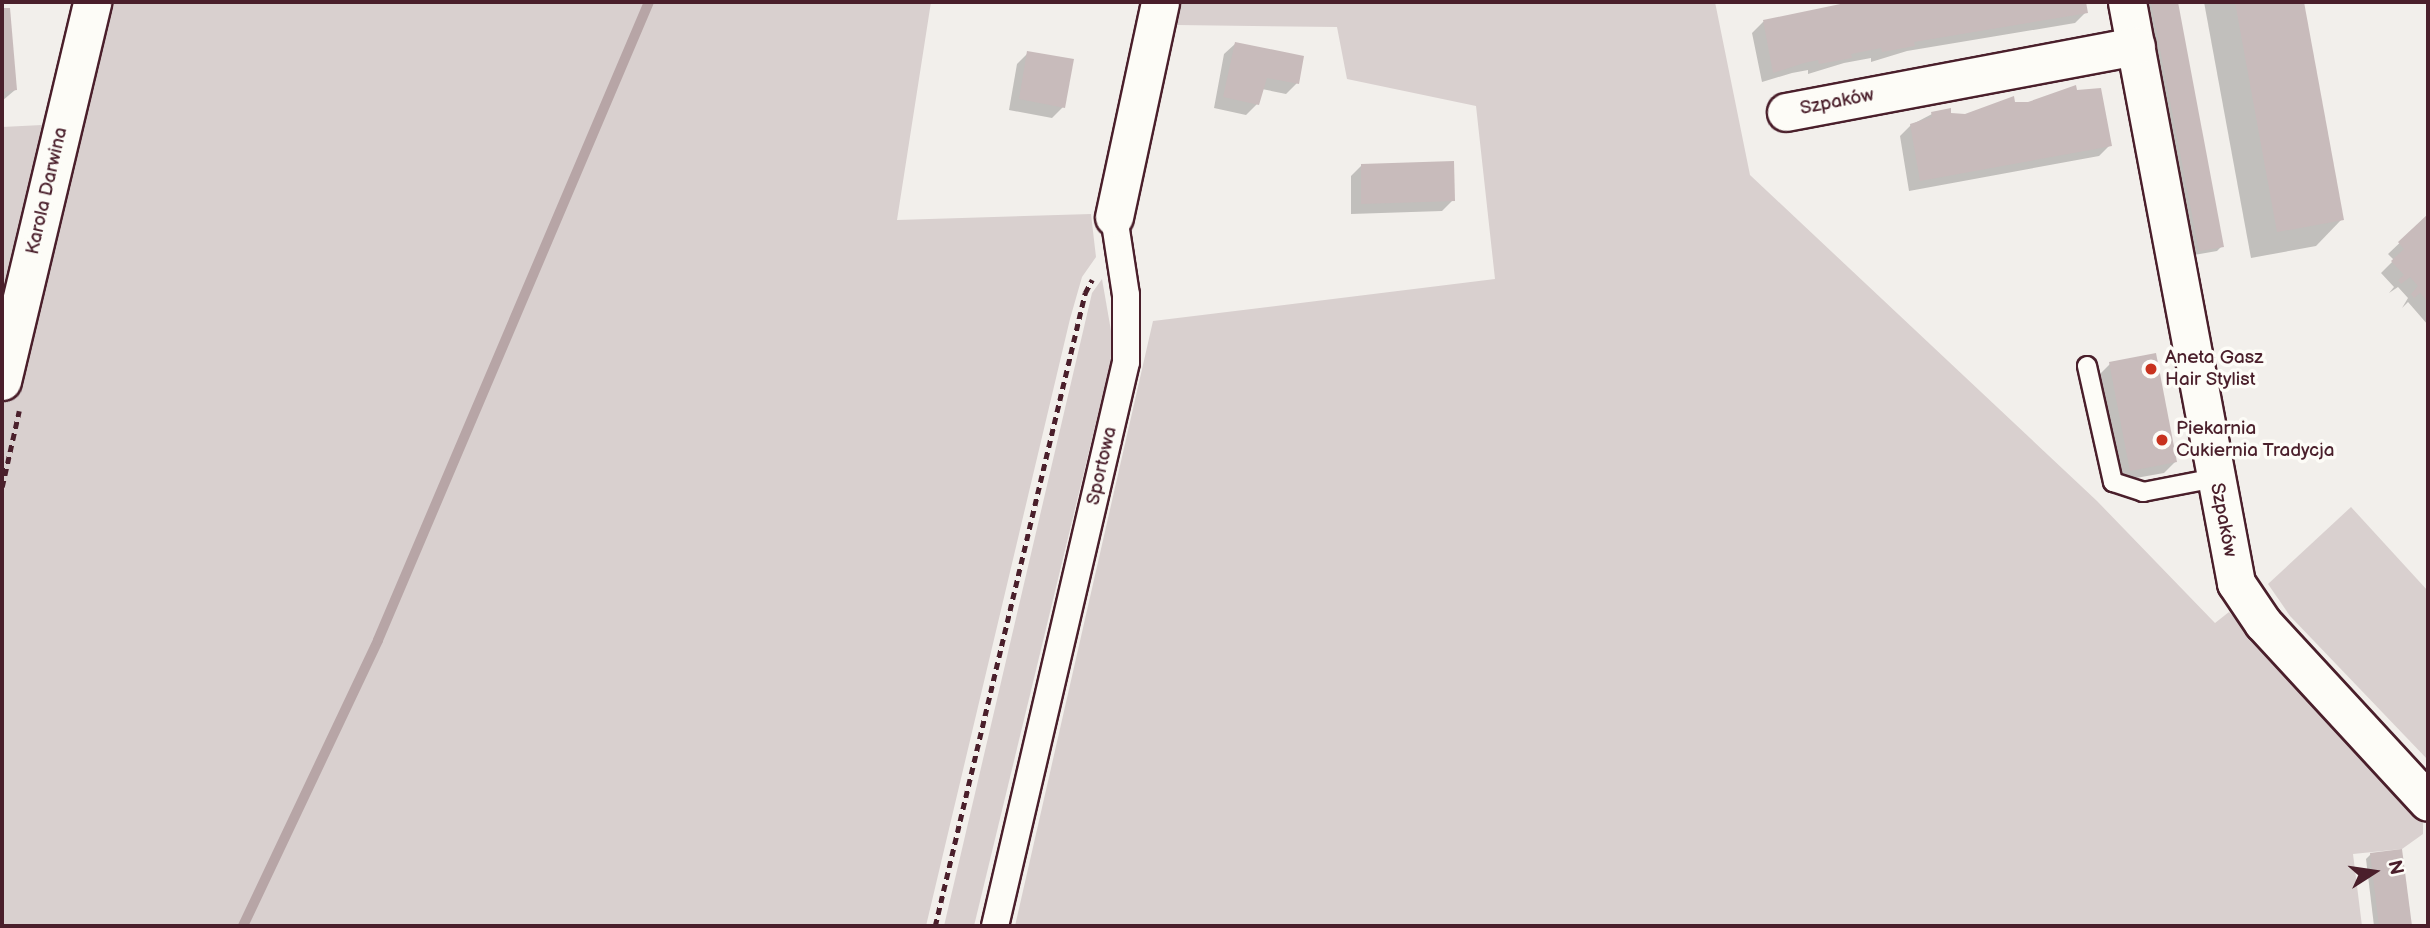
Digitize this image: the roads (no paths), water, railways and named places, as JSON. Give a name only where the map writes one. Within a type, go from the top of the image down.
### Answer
[{"type":"street","name":"Karola Darwina","points":[[2,381],[92,2]]},
{"type":"street","name":"Sportowa","points":[[995,926],[1126,362],[1126,295],[1114,217],[1160,2]]},
{"type":"street","name":"Szpaków","points":[[2127,2],[2236,583],[2248,605],[2428,802]]},
{"type":"street","name":"Szpaków","points":[[1786,112],[2136,46]]},
{"type":"lane","points":[[2087,366],[2113,482],[2143,492],[2215,478]]},
{"type":"waterway","points":[[243,926],[378,640],[649,2]]},
{"type":"place","name":"Aneta Gasz Hair Stylist","points":[[2151,369]]},
{"type":"place","name":"Piekarnia Cukiernia Tradycja","points":[[2162,440]]}]
